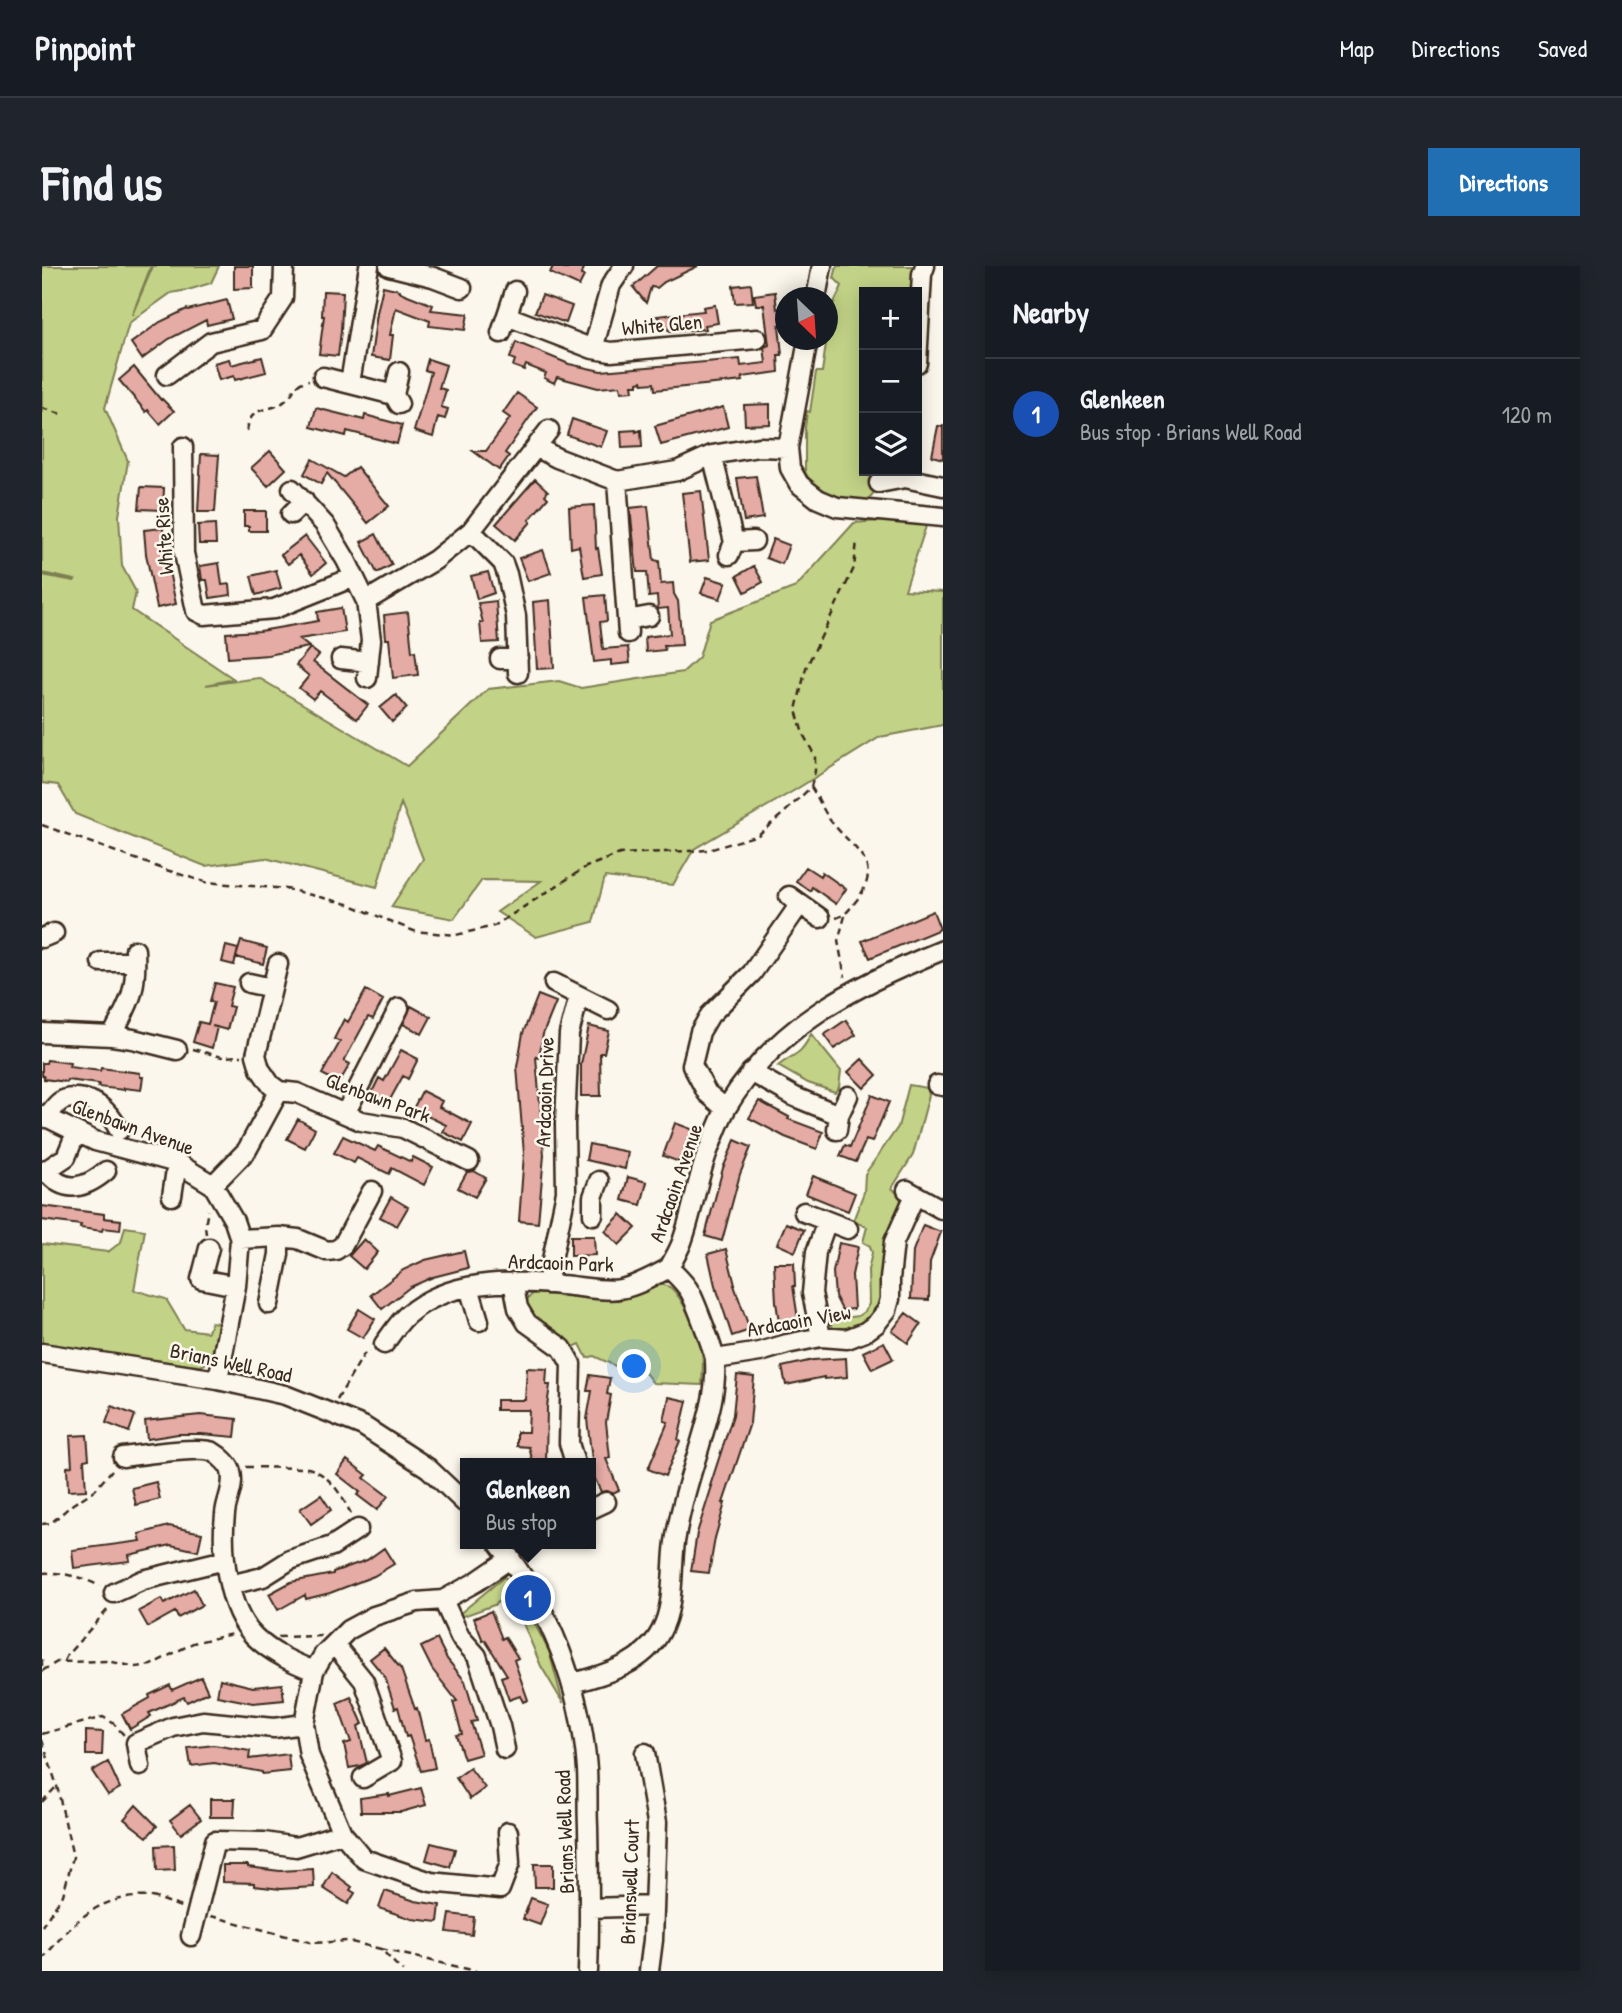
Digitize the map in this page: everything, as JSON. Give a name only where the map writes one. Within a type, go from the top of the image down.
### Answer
[{"type":"street","points":[[167,375],[187,370],[211,342],[262,330],[283,298],[284,266]]},
{"type":"street","points":[[351,383],[369,266]]},
{"type":"street","points":[[388,266],[435,271],[462,288]]},
{"type":"street","name":"White Glen","points":[[593,349],[611,285],[624,266]]},
{"type":"street","points":[[818,287],[822,266]]},
{"type":"street","points":[[918,350],[922,274],[925,266]]},
{"type":"street","name":"White Glen","points":[[515,291],[504,324],[593,349],[611,352],[733,334],[757,339]]},
{"type":"street","points":[[806,350],[788,448],[790,468],[799,484],[809,493],[832,505],[943,517]]},
{"type":"street","points":[[323,377],[351,383],[396,399],[399,372]]},
{"type":"street","points":[[366,601],[435,560],[471,531],[549,430]]},
{"type":"street","points":[[536,447],[617,481],[677,471],[712,455],[759,447],[788,448]]},
{"type":"street","points":[[712,455],[732,548],[754,541]]},
{"type":"street","name":"White Rise","points":[[178,456],[184,553],[196,611],[204,615],[274,609],[354,577]]},
{"type":"street","points":[[879,484],[900,476]]},
{"type":"street","points":[[911,476],[943,486]]},
{"type":"street","points":[[617,481],[628,627],[649,616]]},
{"type":"street","points":[[296,502],[325,526],[346,560],[366,601],[371,640],[368,670],[341,659]]},
{"type":"street","points":[[471,531],[503,563],[507,574],[516,616],[512,663]]},
{"type":"street","points":[[726,1109],[706,1093],[692,1065],[699,1032],[710,1015],[752,973],[795,900],[820,918]]},
{"type":"street","name":"Ardcaoin Avenue","points":[[572,1682],[616,1669],[634,1660],[649,1648],[662,1630],[673,1580],[675,1544],[683,1502],[712,1403],[716,1359],[690,1291],[669,1268],[683,1241],[707,1154],[726,1109],[751,1072],[817,1011],[848,992],[942,954]]},
{"type":"street","points":[[102,962],[135,956],[136,979],[131,999],[112,1036]]},
{"type":"street","points":[[213,1185],[247,1150],[279,1091],[271,1085],[260,1069],[256,1055],[278,964]]},
{"type":"street","points":[[249,983],[272,988]]},
{"type":"street","points":[[554,983],[608,1010]]},
{"type":"street","name":"Ardcaoin Drive","points":[[547,1283],[566,1192],[565,1124],[569,1034],[579,996]]},
{"type":"street","points":[[345,1114],[399,1008]]},
{"type":"street","points":[[42,1033],[133,1038],[177,1051]]},
{"type":"street","points":[[386,1034],[404,1042]]},
{"type":"street","points":[[751,1072],[838,1122],[848,1096]]},
{"type":"street","name":"Glenbawn Park","points":[[279,1091],[297,1093],[361,1121],[403,1128],[460,1162]]},
{"type":"street","points":[[44,1116],[59,1102],[68,1098],[84,1098],[97,1103],[111,1116],[119,1130]]},
{"type":"street","name":"Glenbawn Avenue","points":[[44,1116],[76,1133],[106,1144],[177,1163],[213,1185],[234,1221],[240,1239],[236,1286],[218,1380]]},
{"type":"street","points":[[76,1133],[66,1157],[44,1172],[55,1182],[81,1186],[106,1171]]},
{"type":"street","points":[[172,1196],[177,1163]]},
{"type":"street","points":[[240,1239],[298,1239],[327,1251],[336,1250],[343,1245],[372,1191]]},
{"type":"street","points":[[566,1192],[595,1198]]},
{"type":"street","name":"Ardcaoin View","points":[[716,1359],[760,1352],[787,1343],[821,1337],[847,1339],[865,1332],[876,1324],[887,1310],[894,1242],[910,1192],[941,1209]]},
{"type":"street","points":[[804,1212],[848,1229]]},
{"type":"street","points":[[358,1217],[375,1226]]},
{"type":"street","points":[[821,1337],[812,1293],[816,1252],[827,1221]]},
{"type":"street","points":[[270,1304],[279,1254],[279,1237]]},
{"type":"street","points":[[209,1248],[201,1279],[236,1286]]},
{"type":"street","name":"Ardcaoin Park","points":[[384,1344],[405,1317],[422,1304],[469,1287],[513,1282],[619,1289],[669,1268]]},
{"type":"street","points":[[513,1282],[518,1308],[527,1323],[562,1348],[571,1364],[569,1443],[574,1458]]},
{"type":"street","points":[[469,1287],[479,1321]]},
{"type":"street","name":"Brians Well Road","points":[[42,1353],[218,1380],[285,1395],[363,1426],[428,1468],[460,1498]]},
{"type":"street","points":[[123,1457],[212,1451],[226,1463],[231,1471],[232,1488],[225,1513],[225,1560],[235,1607],[251,1633],[278,1655],[314,1671]]},
{"type":"street","points":[[230,1585],[263,1577],[290,1560],[332,1546],[358,1528]]},
{"type":"street","name":"Brians Well Road","points":[[503,1549],[543,1612],[572,1682],[587,1766],[589,1971]]},
{"type":"street","points":[[508,1832],[510,1863],[500,1889],[431,1882],[364,1859],[342,1832],[309,1755],[304,1724],[314,1671],[324,1654],[348,1630],[374,1616],[417,1602],[443,1600],[511,1558]]},
{"type":"street","points":[[114,1593],[143,1580],[225,1560]]},
{"type":"street","points":[[443,1600],[460,1637],[477,1656],[505,1749]]},
{"type":"street","points":[[338,1640],[364,1681],[392,1761],[363,1778]]},
{"type":"street","points":[[139,1766],[136,1743],[173,1727],[203,1721],[274,1728],[304,1724]]},
{"type":"street","name":"Brianswell Court","points":[[645,1753],[657,1822],[653,1940],[649,1971]]},
{"type":"street","points":[[191,1936],[215,1841],[264,1842],[296,1847],[342,1832]]},
{"type":"street","points":[[590,1908],[654,1906]]},
{"type":"path","points":[[247,431],[256,412],[286,401],[298,383],[323,377]]},
{"type":"path","points":[[42,408],[64,415]]},
{"type":"path","points":[[42,825],[163,869],[205,881],[287,889],[348,904],[414,931],[456,935],[494,926],[586,867],[620,854],[709,850],[758,835],[811,786],[815,772],[815,756],[803,734],[796,710],[806,668],[854,568],[857,541]]},
{"type":"path","points":[[811,786],[828,818],[865,859],[869,873],[865,889],[845,916],[838,941],[848,992]]},
{"type":"path","points":[[820,918],[845,916]]},
{"type":"path","points":[[177,1051],[187,1048],[222,1057],[256,1055]]},
{"type":"path","points":[[209,1207],[205,1226],[209,1248]]},
{"type":"path","points":[[329,1412],[365,1354],[384,1344]]},
{"type":"path","points":[[42,1524],[51,1524],[73,1504],[95,1490],[123,1457]]},
{"type":"path","points":[[231,1471],[250,1465],[308,1468],[317,1471],[339,1490],[358,1528]]},
{"type":"path","points":[[42,1573],[73,1575],[114,1593],[108,1611],[66,1655],[64,1661]]},
{"type":"path","points":[[42,1659],[42,1669],[57,1661],[107,1661],[136,1667],[150,1665],[192,1643],[251,1633],[338,1640]]},
{"type":"path","points":[[42,1734],[103,1717],[136,1743]]},
{"type":"path","points":[[42,1740],[57,1786],[73,1857],[63,1895],[42,1926]]},
{"type":"path","points":[[42,1802],[57,1786]]},
{"type":"path","points":[[42,1960],[67,1929],[93,1909],[121,1899],[152,1897],[196,1912],[313,1943],[347,1941],[476,1971]]},
{"type":"path","points":[[381,1949],[404,1971]]},
{"type":"green space","points":[[42,266],[151,266],[132,315],[153,266],[219,266],[211,283],[171,293],[129,323],[105,408],[128,461],[119,516],[122,566],[136,592],[132,610],[234,679],[206,685],[259,678],[407,766],[488,689],[559,681],[581,688],[683,672],[699,657],[710,620],[796,587],[854,523],[929,517],[905,590],[943,592],[943,725],[880,737],[694,849],[673,885],[605,877],[593,922],[536,937],[497,912],[541,881],[482,880],[454,919],[391,907],[423,859],[401,803],[377,887],[265,858],[205,866],[75,814],[58,785],[42,783],[42,575],[75,580],[42,573]]},
{"type":"green space","points":[[837,266],[914,266],[911,287],[859,287],[859,476],[876,476],[876,490],[867,501],[850,500],[823,490],[809,479],[805,472],[805,428],[816,372],[822,372],[825,350],[838,350],[838,294],[842,286],[834,278]]},
{"type":"green space","points":[[811,1034],[841,1071],[839,1087],[835,1092],[808,1083],[778,1066],[800,1051]]},
{"type":"green space","points":[[909,1085],[927,1088],[929,1095],[913,1155],[892,1188],[900,1196],[901,1202],[883,1298],[875,1313],[865,1322],[835,1332],[829,1320],[858,1316],[869,1304],[868,1270],[872,1253],[870,1246],[863,1242],[867,1227],[853,1221],[864,1192],[865,1174],[898,1127]]},
{"type":"green space","points":[[125,1227],[145,1230],[134,1290],[166,1299],[184,1329],[208,1332],[211,1322],[218,1323],[214,1347],[209,1359],[201,1366],[42,1344],[42,1244],[108,1252],[121,1242]]},
{"type":"green space","points":[[660,1284],[670,1287],[676,1293],[693,1324],[702,1352],[702,1385],[653,1383],[646,1374],[637,1369],[624,1370],[594,1356],[587,1358],[580,1344],[569,1349],[545,1332],[526,1308],[527,1300],[534,1293],[609,1300],[627,1298]]},
{"type":"green space","points":[[504,1577],[512,1581],[549,1651],[563,1703],[541,1666],[518,1611],[505,1597],[494,1605],[463,1616],[460,1622],[458,1615]]},
{"type":"building","points":[[234,266],[253,266],[253,288],[234,289]]},
{"type":"building","points":[[553,266],[567,269],[568,266],[585,266],[579,286],[550,273]]},
{"type":"building","points":[[657,266],[698,266],[657,288],[651,287],[646,303],[633,287]]},
{"type":"building","points":[[751,284],[753,302],[735,303],[733,286]]},
{"type":"building","points":[[383,286],[400,290],[433,305],[431,310],[468,314],[465,330],[429,326],[430,321],[396,308],[390,335],[393,335],[390,360],[371,357]]},
{"type":"building","points":[[323,291],[343,292],[338,356],[319,354],[324,316]]},
{"type":"building","points":[[775,292],[775,350],[782,350],[782,355],[778,355],[779,372],[742,377],[743,381],[655,390],[654,383],[643,384],[642,381],[638,382],[638,385],[632,385],[633,391],[621,392],[620,386],[598,388],[557,377],[554,383],[544,378],[546,373],[526,365],[524,370],[513,366],[515,360],[510,358],[516,342],[569,364],[601,371],[740,359],[741,366],[766,363],[764,347],[769,345],[764,305],[756,305],[754,295]]},
{"type":"building","points":[[542,295],[572,306],[566,323],[535,312]]},
{"type":"building","points":[[227,300],[232,319],[207,325],[206,320],[169,339],[142,359],[131,343],[160,322],[187,309]]},
{"type":"building","points":[[715,305],[718,323],[705,325],[706,329],[670,332],[657,316],[704,311],[703,307]]},
{"type":"building","points":[[262,357],[266,372],[235,380],[234,376],[219,380],[214,363],[229,359],[231,365]]},
{"type":"building","points":[[428,359],[446,365],[439,388],[446,390],[441,407],[448,409],[445,419],[438,417],[433,437],[414,431],[431,372],[425,370]]},
{"type":"building","points":[[134,367],[161,400],[174,411],[160,424],[119,380]]},
{"type":"building","points":[[517,393],[537,407],[505,453],[509,456],[499,470],[473,451],[486,451],[510,418],[503,413]]},
{"type":"building","points":[[770,404],[770,424],[745,425],[744,405]]},
{"type":"building","points":[[723,407],[728,427],[661,445],[655,426]]},
{"type":"building","points":[[316,408],[364,420],[365,415],[402,425],[397,444],[347,431],[346,436],[311,427]]},
{"type":"building","points":[[572,419],[607,431],[601,447],[567,435]]},
{"type":"building","points":[[938,426],[943,426],[943,459],[932,456]]},
{"type":"building","points":[[641,430],[642,447],[622,448],[621,431]]},
{"type":"building","points":[[270,451],[286,469],[268,486],[251,468]]},
{"type":"building","points":[[201,454],[219,455],[215,512],[198,512]]},
{"type":"building","points":[[312,459],[344,477],[357,467],[389,506],[368,523],[327,473],[321,484],[304,474]]},
{"type":"building","points":[[756,476],[763,518],[744,521],[737,478]]},
{"type":"building","points":[[535,479],[548,491],[545,495],[548,498],[515,540],[496,524]]},
{"type":"building","points":[[141,487],[164,488],[163,510],[139,509]]},
{"type":"building","points":[[701,491],[709,560],[690,562],[682,493]]},
{"type":"building","points":[[594,505],[596,549],[598,548],[602,574],[584,577],[579,546],[571,548],[569,507]]},
{"type":"building","points":[[648,506],[654,560],[659,561],[661,584],[673,583],[678,601],[682,645],[664,646],[665,650],[646,652],[645,637],[670,634],[668,608],[658,609],[657,596],[649,597],[647,572],[637,572],[630,508]]},
{"type":"building","points":[[244,511],[266,511],[266,531],[249,531],[249,526],[244,526]]},
{"type":"building","points":[[215,524],[216,544],[199,544],[198,525]]},
{"type":"building","points":[[163,528],[166,567],[176,604],[157,608],[144,530]]},
{"type":"building","points":[[376,534],[392,565],[377,573],[361,542]]},
{"type":"building","points":[[305,536],[326,563],[313,574],[299,555],[288,564],[281,555]]},
{"type":"building","points":[[773,539],[789,545],[782,564],[766,558]]},
{"type":"building","points":[[543,550],[551,573],[528,581],[519,558]]},
{"type":"building","points":[[219,563],[222,585],[230,584],[231,595],[210,598],[207,580],[202,580],[200,566]]},
{"type":"building","points":[[754,566],[763,582],[745,592],[737,576]]},
{"type":"building","points":[[276,570],[281,588],[256,595],[251,576]]},
{"type":"building","points":[[488,572],[494,593],[477,599],[471,576]]},
{"type":"building","points":[[707,577],[726,583],[720,599],[701,593]]},
{"type":"building","points":[[605,595],[607,621],[600,622],[603,649],[628,647],[630,663],[611,665],[611,660],[594,662],[586,597]]},
{"type":"building","points":[[550,600],[554,668],[537,669],[533,602]]},
{"type":"building","points":[[496,601],[499,642],[482,643],[480,623],[483,623],[478,603]]},
{"type":"building","points":[[341,608],[345,632],[299,639],[309,647],[268,655],[228,658],[226,633],[260,631],[318,621],[317,612]]},
{"type":"building","points":[[408,612],[412,652],[415,651],[418,675],[393,678],[384,615]]},
{"type":"building","points":[[310,648],[319,655],[313,662],[368,705],[357,719],[320,691],[313,699],[299,688],[309,676],[296,665]]},
{"type":"building","points":[[396,695],[407,708],[392,722],[380,708]]},
{"type":"building","points":[[806,867],[820,876],[822,872],[846,889],[836,904],[812,887],[810,891],[796,881]]},
{"type":"building","points":[[933,911],[940,929],[870,958],[862,941]]},
{"type":"building","points":[[241,941],[267,948],[263,964],[236,957]]},
{"type":"building","points":[[226,946],[238,949],[234,965],[222,962]]},
{"type":"building","points":[[215,983],[233,987],[228,1006],[233,1007],[227,1030],[217,1027],[212,1048],[193,1042],[199,1022],[208,1024],[214,1002],[210,1001]]},
{"type":"building","points":[[366,990],[383,1000],[373,1019],[368,1017],[344,1061],[350,1064],[339,1083],[322,1074],[340,1042],[334,1039],[344,1019],[348,1022]]},
{"type":"building","points":[[538,995],[556,1002],[543,1034],[539,1058],[536,1057],[544,1155],[538,1223],[519,1221],[524,1154],[517,1067],[523,1033]]},
{"type":"building","points":[[411,1006],[431,1017],[422,1034],[403,1024]]},
{"type":"building","points":[[846,1020],[856,1035],[834,1049],[824,1035]]},
{"type":"building","points":[[589,1026],[609,1031],[604,1053],[600,1053],[601,1096],[581,1096],[581,1064]]},
{"type":"building","points":[[401,1050],[418,1059],[408,1079],[403,1076],[386,1107],[369,1098],[379,1078],[384,1081]]},
{"type":"building","points":[[862,1059],[877,1075],[864,1088],[848,1072]]},
{"type":"building","points":[[47,1060],[70,1063],[69,1067],[140,1073],[140,1077],[143,1077],[141,1090],[44,1079],[42,1063]]},
{"type":"building","points":[[422,1091],[442,1101],[439,1107],[472,1124],[463,1142],[443,1132],[446,1125],[413,1109]]},
{"type":"building","points":[[872,1095],[889,1102],[872,1142],[866,1140],[856,1162],[840,1156],[845,1145],[850,1147]]},
{"type":"building","points":[[759,1101],[789,1117],[788,1119],[823,1132],[817,1149],[785,1137],[749,1118]]},
{"type":"building","points":[[298,1119],[315,1129],[305,1148],[287,1139]]},
{"type":"building","points":[[675,1123],[694,1130],[682,1163],[663,1156]]},
{"type":"building","points":[[343,1136],[375,1151],[378,1146],[411,1162],[413,1157],[433,1167],[424,1185],[392,1168],[389,1174],[357,1158],[354,1163],[334,1153]]},
{"type":"building","points":[[735,1140],[751,1147],[740,1174],[722,1241],[705,1236],[723,1168]]},
{"type":"building","points":[[589,1144],[628,1152],[625,1169],[586,1160]]},
{"type":"building","points":[[474,1171],[486,1178],[475,1197],[458,1188],[467,1172]]},
{"type":"building","points":[[813,1176],[855,1193],[848,1211],[806,1194]]},
{"type":"building","points":[[628,1177],[647,1182],[641,1205],[622,1200]]},
{"type":"building","points":[[391,1197],[408,1207],[397,1226],[380,1217]]},
{"type":"building","points":[[42,1206],[104,1214],[104,1218],[121,1220],[120,1230],[103,1228],[102,1231],[80,1228],[81,1225],[42,1220]]},
{"type":"building","points":[[621,1214],[636,1228],[619,1245],[605,1231]]},
{"type":"building","points":[[786,1223],[804,1230],[795,1252],[777,1244]]},
{"type":"building","points":[[923,1225],[941,1232],[930,1262],[929,1300],[911,1299],[913,1251]]},
{"type":"building","points":[[571,1236],[594,1236],[595,1255],[571,1256]]},
{"type":"building","points":[[364,1239],[378,1252],[364,1269],[349,1256]]},
{"type":"building","points":[[839,1243],[858,1247],[852,1275],[854,1309],[842,1310],[835,1296],[833,1272]]},
{"type":"building","points":[[726,1249],[734,1285],[750,1330],[732,1336],[716,1290],[708,1254]]},
{"type":"building","points":[[464,1251],[468,1268],[433,1277],[410,1287],[382,1309],[371,1295],[403,1270],[425,1260]]},
{"type":"building","points":[[774,1263],[794,1263],[793,1286],[798,1319],[779,1322]]},
{"type":"building","points":[[359,1309],[375,1319],[363,1338],[347,1329]]},
{"type":"building","points":[[906,1313],[921,1324],[908,1343],[892,1331]]},
{"type":"building","points":[[884,1342],[893,1359],[872,1369],[863,1352]]},
{"type":"building","points":[[846,1358],[847,1377],[824,1377],[786,1385],[782,1367],[813,1360]]},
{"type":"building","points":[[527,1368],[547,1369],[546,1385],[550,1385],[546,1458],[532,1458],[529,1447],[517,1446],[517,1432],[528,1432],[529,1410],[496,1410],[496,1400],[525,1400]]},
{"type":"building","points":[[590,1375],[610,1378],[607,1394],[611,1395],[606,1422],[610,1458],[606,1459],[619,1490],[613,1493],[601,1492],[596,1481],[596,1458],[592,1458],[587,1419],[592,1391],[587,1391]]},
{"type":"building","points":[[737,1375],[754,1377],[750,1423],[723,1503],[709,1573],[691,1571],[697,1533],[733,1415]]},
{"type":"building","points":[[669,1397],[687,1401],[678,1440],[680,1441],[665,1476],[648,1469],[668,1422],[664,1421]]},
{"type":"building","points":[[112,1406],[135,1415],[129,1432],[106,1423]]},
{"type":"building","points":[[200,1415],[237,1419],[235,1437],[178,1434],[147,1439],[145,1421]]},
{"type":"building","points":[[87,1435],[89,1459],[84,1460],[86,1490],[68,1491],[67,1467],[72,1466],[70,1436]]},
{"type":"building","points":[[347,1460],[367,1475],[364,1478],[388,1496],[377,1510],[357,1495],[360,1492],[337,1474]]},
{"type":"building","points":[[156,1482],[160,1499],[136,1505],[132,1488]]},
{"type":"building","points":[[321,1495],[331,1510],[311,1524],[300,1509]]},
{"type":"building","points":[[169,1526],[202,1533],[198,1551],[171,1545],[129,1555],[130,1561],[74,1568],[72,1550],[141,1541],[139,1534]]},
{"type":"building","points":[[384,1548],[394,1564],[374,1576],[330,1593],[306,1599],[305,1595],[278,1610],[269,1594],[291,1582],[333,1574],[367,1560]]},
{"type":"building","points":[[194,1589],[202,1605],[178,1618],[175,1612],[148,1627],[139,1611],[161,1599],[164,1604]]},
{"type":"building","points":[[491,1611],[502,1639],[505,1637],[518,1658],[514,1660],[528,1700],[523,1702],[520,1696],[509,1700],[501,1677],[507,1675],[485,1640],[483,1641],[474,1618]]},
{"type":"building","points":[[437,1639],[447,1659],[465,1681],[477,1721],[471,1722],[481,1754],[464,1759],[456,1735],[462,1734],[453,1702],[457,1701],[432,1669],[421,1647]]},
{"type":"building","points":[[384,1648],[401,1669],[415,1709],[417,1708],[425,1740],[429,1739],[435,1768],[421,1771],[385,1677],[370,1659]]},
{"type":"building","points":[[201,1677],[208,1692],[187,1702],[184,1697],[149,1713],[151,1716],[130,1729],[122,1714],[150,1698],[149,1695],[170,1685],[172,1690]]},
{"type":"building","points":[[220,1679],[253,1687],[282,1684],[284,1700],[253,1703],[217,1696]]},
{"type":"building","points":[[351,1697],[363,1724],[358,1726],[367,1763],[349,1768],[344,1744],[351,1742],[337,1703]]},
{"type":"building","points":[[86,1731],[103,1732],[102,1755],[86,1755]]},
{"type":"building","points":[[214,1745],[250,1751],[249,1759],[288,1754],[290,1771],[262,1774],[214,1763],[191,1766],[188,1748]]},
{"type":"building","points":[[108,1762],[120,1788],[108,1795],[92,1771]]},
{"type":"building","points":[[470,1768],[485,1788],[470,1799],[456,1778]]},
{"type":"building","points":[[421,1788],[426,1805],[401,1812],[361,1812],[360,1798],[389,1796]]},
{"type":"building","points":[[210,1799],[235,1799],[234,1817],[210,1817]]},
{"type":"building","points":[[136,1805],[157,1826],[147,1837],[124,1819]]},
{"type":"building","points":[[190,1805],[201,1819],[181,1834],[170,1820]]},
{"type":"building","points":[[431,1843],[455,1849],[450,1867],[426,1860]]},
{"type":"building","points":[[174,1845],[175,1870],[157,1871],[156,1846]]},
{"type":"building","points":[[534,1864],[553,1864],[553,1887],[535,1887]]},
{"type":"building","points":[[223,1865],[248,1865],[280,1871],[313,1869],[314,1887],[281,1889],[254,1886],[254,1883],[223,1882]]},
{"type":"building","points":[[332,1872],[352,1887],[350,1890],[355,1893],[348,1904],[323,1888]]},
{"type":"building","points":[[385,1891],[415,1901],[440,1905],[438,1922],[412,1919],[379,1908]]},
{"type":"building","points":[[531,1898],[548,1904],[540,1925],[523,1919]]},
{"type":"building","points":[[450,1914],[474,1917],[472,1935],[447,1932]]},
{"type":"place","name":"Glenkeen","points":[[528,1598]]}]
